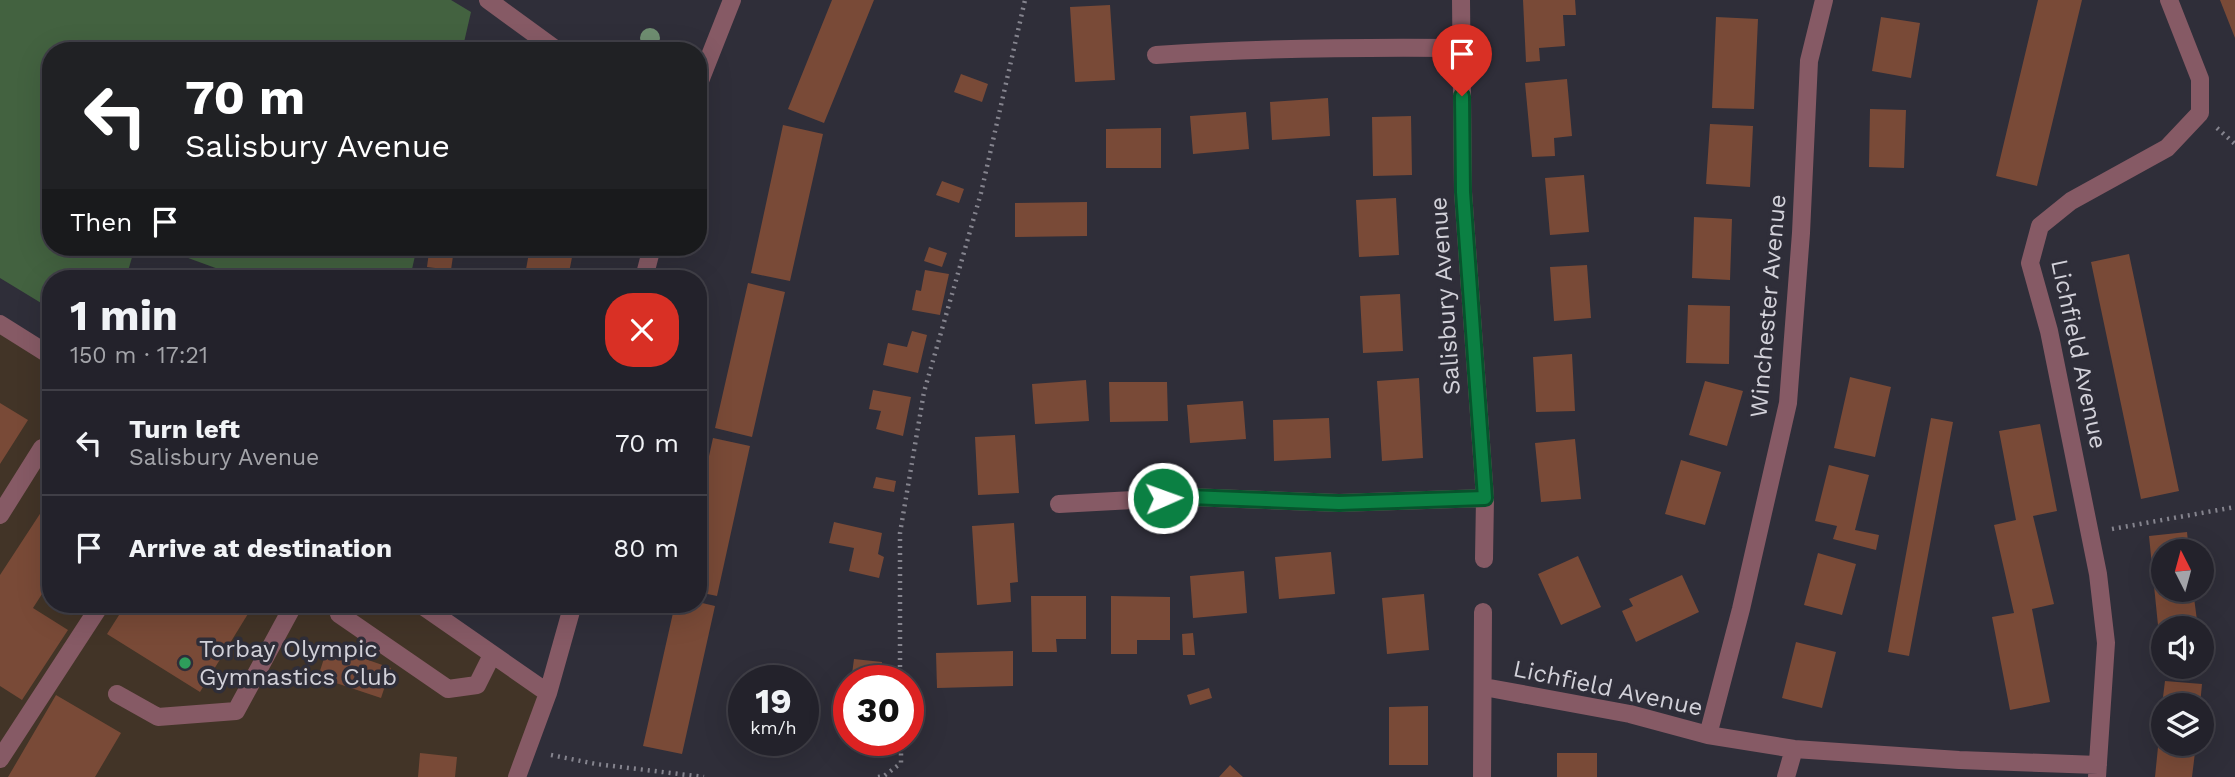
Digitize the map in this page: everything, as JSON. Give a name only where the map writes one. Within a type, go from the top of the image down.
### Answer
[{"type":"street","points":[[488,0],[546,42]]},
{"type":"street","points":[[707,64],[733,0]]},
{"type":"street","name":"Salisbury Avenue","points":[[1461,0],[1463,192],[1485,498],[1484,559]]},
{"type":"street","name":"Winchester Avenue","points":[[1707,735],[1741,609],[1788,403],[1801,233],[1809,61],[1824,0]]},
{"type":"street","name":"Lichfield Avenue","points":[[1484,687],[1630,714],[1707,735],[1794,749],[2097,771],[2106,643],[2090,532],[2049,331],[2030,263],[2040,226],[2071,201],[2167,148],[2200,113],[2200,79],[2169,0]]},
{"type":"street","points":[[1156,55],[1345,46],[1461,48]]},
{"type":"street","points":[[0,324],[42,350]]},
{"type":"street","points":[[0,515],[42,448]]},
{"type":"street","points":[[1059,504],[1189,497],[1339,503],[1485,498]]},
{"type":"street","points":[[1482,777],[1483,612]]},
{"type":"street","points":[[0,759],[95,613]]},
{"type":"street","points":[[117,694],[158,717],[236,711],[289,613]]},
{"type":"street","points":[[433,613],[548,693]]},
{"type":"street","points":[[517,777],[548,693],[570,613]]},
{"type":"street","points":[[339,614],[448,689],[477,685],[492,655]]},
{"type":"street","points":[[1786,777],[1794,749]]},
{"type":"path","points":[[900,665],[900,533],[924,392],[981,193],[1024,0]]},
{"type":"path","points":[[2090,532],[2235,507]]},
{"type":"path","points":[[526,748],[596,764],[704,777]]},
{"type":"path","points":[[878,777],[884,776],[901,763],[901,756]]},
{"type":"shaded area","points":[[0,324],[42,350],[42,613],[433,613],[548,693],[517,777],[0,777]]},
{"type":"green space","points":[[0,0],[451,0],[471,12],[464,42],[42,42],[42,256],[132,256],[128,270],[42,270],[42,304],[0,278]]},
{"type":"green space","points":[[183,256],[415,256],[412,270],[221,270]]},
{"type":"building","points":[[832,0],[874,0],[824,123],[788,109]]},
{"type":"building","points":[[1523,0],[1575,0],[1576,15],[1563,15],[1565,46],[1539,48],[1540,61],[1526,62]]},
{"type":"building","points":[[2038,0],[2082,0],[2037,186],[1996,176]]},
{"type":"building","points":[[2220,0],[2235,0],[2235,38]]},
{"type":"building","points":[[1110,5],[1115,80],[1075,82],[1070,7]]},
{"type":"building","points":[[1716,17],[1758,19],[1754,109],[1712,108]]},
{"type":"building","points":[[1881,17],[1920,23],[1911,78],[1872,71]]},
{"type":"building","points":[[961,74],[988,84],[982,102],[954,92]]},
{"type":"building","points":[[1567,79],[1572,136],[1554,138],[1555,156],[1532,157],[1525,83]]},
{"type":"building","points":[[1328,98],[1330,136],[1272,140],[1270,102]]},
{"type":"building","points":[[1870,109],[1906,110],[1904,168],[1869,167]]},
{"type":"building","points":[[1246,112],[1249,149],[1193,154],[1190,116]]},
{"type":"building","points":[[1411,116],[1412,175],[1373,176],[1372,117]]},
{"type":"building","points":[[1710,124],[1753,126],[1750,187],[1706,184]]},
{"type":"building","points":[[783,125],[823,134],[790,281],[751,273]]},
{"type":"building","points":[[1161,128],[1161,168],[1106,168],[1106,129]]},
{"type":"building","points":[[1584,175],[1589,232],[1550,235],[1545,178]]},
{"type":"building","points":[[942,181],[964,189],[959,203],[936,195]]},
{"type":"building","points":[[1396,198],[1399,255],[1359,257],[1356,200]]},
{"type":"building","points":[[1087,202],[1087,236],[1015,237],[1015,203]]},
{"type":"building","points":[[1694,217],[1732,219],[1730,280],[1692,278]]},
{"type":"building","points":[[929,247],[947,253],[942,267],[924,261]]},
{"type":"building","points":[[2129,254],[2179,491],[2141,499],[2091,262]]},
{"type":"building","points":[[428,256],[453,256],[451,270],[427,267]]},
{"type":"building","points":[[528,256],[572,256],[570,270],[526,270]]},
{"type":"building","points":[[1587,265],[1591,318],[1554,321],[1550,267]]},
{"type":"building","points":[[925,270],[949,274],[940,315],[912,310],[916,290],[921,291]]},
{"type":"building","points":[[748,283],[785,292],[752,437],[715,428]]},
{"type":"building","points":[[1400,294],[1403,351],[1363,353],[1360,296]]},
{"type":"building","points":[[1688,305],[1730,306],[1729,364],[1686,363]]},
{"type":"building","points":[[912,331],[927,335],[918,373],[883,365],[888,343],[907,347]]},
{"type":"building","points":[[1572,354],[1575,411],[1536,412],[1533,357]]},
{"type":"building","points":[[1850,377],[1891,387],[1875,457],[1834,448]]},
{"type":"building","points":[[1419,378],[1423,458],[1382,461],[1377,381]]},
{"type":"building","points":[[1086,380],[1089,421],[1035,424],[1032,384]]},
{"type":"building","points":[[1705,381],[1743,391],[1727,446],[1689,435]]},
{"type":"building","points":[[1109,382],[1167,382],[1168,421],[1110,422]]},
{"type":"building","points":[[873,390],[911,397],[903,436],[876,429],[881,411],[869,409]]},
{"type":"building","points":[[1243,401],[1246,439],[1190,443],[1187,405]]},
{"type":"building","points":[[0,403],[28,420],[0,464]]},
{"type":"building","points":[[1329,418],[1331,458],[1274,461],[1273,420]]},
{"type":"building","points":[[1931,418],[1953,422],[1909,656],[1888,652]]},
{"type":"building","points":[[2040,424],[2057,511],[2033,516],[2054,604],[2032,609],[2050,702],[2010,710],[1992,617],[2014,613],[1994,525],[2016,520],[1999,431]]},
{"type":"building","points":[[1015,435],[1019,493],[978,495],[975,437]]},
{"type":"building","points":[[713,438],[750,446],[717,596],[707,594],[707,465]]},
{"type":"building","points":[[1575,439],[1581,499],[1541,502],[1535,443]]},
{"type":"building","points":[[1681,460],[1721,472],[1705,525],[1665,514]]},
{"type":"building","points":[[1829,465],[1869,475],[1855,530],[1879,535],[1876,550],[1833,539],[1837,526],[1815,521]]},
{"type":"building","points":[[876,477],[896,481],[894,492],[873,488]]},
{"type":"building","points":[[42,511],[42,594],[33,608],[68,630],[22,700],[0,686],[0,575]]},
{"type":"building","points":[[834,522],[882,533],[878,554],[884,557],[879,578],[849,571],[854,548],[829,543]]},
{"type":"building","points":[[1014,523],[1018,582],[1010,583],[1011,602],[977,605],[972,526]]},
{"type":"building","points":[[2187,532],[2188,539],[2151,539],[2151,556],[2149,536]]},
{"type":"building","points":[[1331,552],[1335,594],[1279,599],[1275,557]]},
{"type":"building","points":[[1818,553],[1856,564],[1842,615],[1804,605]]},
{"type":"building","points":[[1578,556],[1601,607],[1561,625],[1538,574]]},
{"type":"building","points":[[1244,571],[1247,613],[1193,618],[1190,576]]},
{"type":"building","points":[[1682,575],[1699,612],[1636,642],[1622,611],[1633,606],[1629,599]]},
{"type":"building","points":[[1424,594],[1429,650],[1387,654],[1382,598]]},
{"type":"building","points":[[1031,596],[1086,596],[1086,639],[1056,639],[1057,652],[1032,652]]},
{"type":"building","points":[[1111,596],[1170,597],[1170,640],[1137,640],[1137,654],[1111,654]]},
{"type":"building","points":[[2156,602],[2195,602],[2196,616],[2157,616]]},
{"type":"building","points":[[707,604],[715,606],[682,754],[643,746],[673,613],[707,613]]},
{"type":"building","name":"Torbay Olympic Gymnastics Club","points":[[120,613],[248,613],[200,692],[107,634]]},
{"type":"building","points":[[1193,633],[1195,655],[1183,655],[1182,634]]},
{"type":"building","points":[[1796,642],[1836,652],[1822,708],[1782,698]]},
{"type":"building","points":[[328,646],[391,668],[381,698],[318,677]]},
{"type":"building","points":[[1013,651],[1013,686],[937,688],[936,653]]},
{"type":"building","points":[[854,659],[882,662],[882,665],[853,665]]},
{"type":"building","points":[[2165,681],[2202,684],[2201,693],[2164,693]]},
{"type":"building","points":[[1209,688],[1212,698],[1190,705],[1187,695]]},
{"type":"building","points":[[56,695],[121,733],[95,777],[8,777]]},
{"type":"building","points":[[1428,706],[1428,765],[1389,765],[1389,707]]},
{"type":"building","points":[[420,753],[457,757],[455,777],[418,777]]},
{"type":"building","points":[[1557,753],[1597,753],[1597,777],[1557,777]]},
{"type":"building","points":[[2157,756],[2195,756],[2192,777],[2155,777]]},
{"type":"building","points":[[1230,765],[1243,777],[1219,777]]},
{"type":"place","name":"Torbay Olympic Gymnastics Club","points":[[185,663]]},
{"type":"route","points":[[1163,498],[1339,503],[1485,498],[1463,192],[1462,96]]}]
